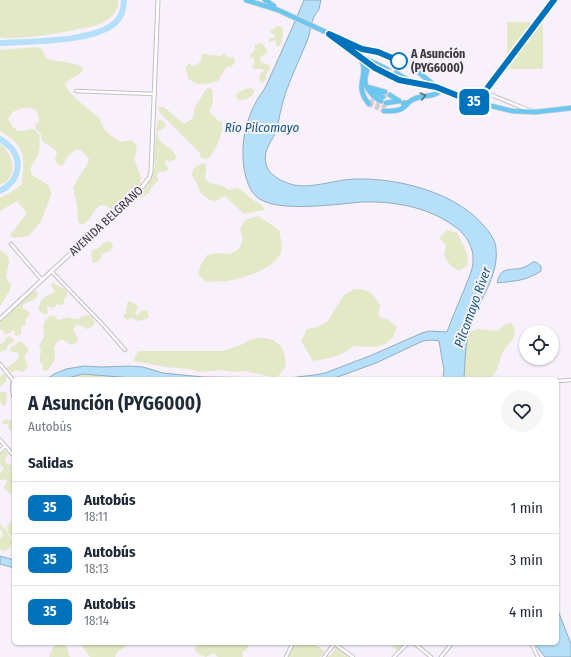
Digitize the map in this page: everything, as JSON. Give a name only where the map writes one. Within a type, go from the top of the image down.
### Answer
[{"type":"highway","points":[[246,0],[278,10],[362,49],[378,52],[404,63]]},
{"type":"highway","points":[[265,0],[271,2],[278,10]]},
{"type":"highway","points":[[329,34],[375,68],[399,80],[436,87]]},
{"type":"highway","points":[[358,56],[388,69]]},
{"type":"highway","points":[[358,56],[367,67],[365,81],[367,87],[377,97],[383,97],[367,87]]},
{"type":"highway","points":[[358,56],[364,67],[362,94],[364,98],[370,102]]},
{"type":"highway","points":[[412,67],[436,87],[476,103],[512,111],[536,112],[571,108]]},
{"type":"highway","points":[[396,73],[415,84]]},
{"type":"highway","points":[[387,102],[404,102],[415,98],[436,94],[442,90]]},
{"type":"highway","points":[[387,102],[404,102]]},
{"type":"highway","points":[[387,102],[390,111],[404,108],[404,102]]},
{"type":"street","name":"AVENIDA BELGRANO","points":[[0,319],[142,187],[149,178],[151,172],[155,94],[158,0]]},
{"type":"street","points":[[476,103],[554,0]]},
{"type":"street","points":[[76,91],[155,94]]},
{"type":"street","points":[[484,92],[536,112]]},
{"type":"street","points":[[11,244],[43,280]]},
{"type":"street","points":[[52,272],[125,350]]},
{"type":"street","points":[[0,364],[12,379]]},
{"type":"street","points":[[559,381],[571,380]]},
{"type":"street","points":[[0,440],[12,454]]},
{"type":"street","points":[[0,451],[5,446]]},
{"type":"street","points":[[286,657],[292,645]]},
{"type":"street","points":[[324,657],[333,645]]},
{"type":"street","points":[[338,645],[353,657]]},
{"type":"street","points":[[394,657],[406,645]]},
{"type":"street","points":[[416,645],[431,657]]},
{"type":"street","points":[[440,657],[450,645]]},
{"type":"street","points":[[532,645],[538,657]]},
{"type":"green space","points":[[0,0],[118,0],[118,7],[110,18],[101,24],[55,34],[19,38],[0,38]]},
{"type":"green space","points":[[507,22],[543,22],[543,69],[507,69]]},
{"type":"green space","points":[[278,26],[283,28],[283,35],[279,46],[276,46],[276,40],[269,42],[268,40],[270,38],[275,38],[275,35],[270,33],[271,30]]},
{"type":"green space","points":[[262,43],[267,50],[267,53],[260,57],[261,62],[269,65],[270,68],[266,75],[266,80],[262,83],[259,79],[260,74],[264,70],[254,69],[252,67],[255,60],[249,56],[255,50],[255,45]]},
{"type":"green space","points":[[37,47],[42,49],[47,59],[72,63],[83,68],[80,74],[67,81],[65,84],[71,94],[100,119],[105,130],[120,142],[131,140],[135,144],[137,149],[134,159],[140,174],[141,184],[131,196],[114,210],[104,205],[99,206],[82,225],[78,222],[77,205],[73,188],[89,159],[82,151],[76,149],[68,156],[62,166],[57,164],[55,159],[57,152],[56,150],[42,141],[41,134],[36,129],[35,125],[39,120],[37,111],[29,108],[17,110],[10,115],[8,119],[12,126],[18,131],[31,129],[35,130],[39,134],[39,152],[32,165],[31,171],[32,175],[48,185],[51,192],[41,221],[29,236],[13,238],[10,235],[27,213],[17,201],[0,211],[0,198],[22,184],[23,159],[22,153],[15,142],[0,131],[0,50]]},
{"type":"green space","points":[[202,54],[220,56],[224,54],[229,58],[234,57],[235,62],[232,66],[226,67],[218,81],[198,84],[188,78],[185,67],[189,64],[193,66],[199,63]]},
{"type":"green space","points":[[207,88],[212,89],[213,92],[213,100],[210,110],[211,115],[222,122],[222,131],[216,148],[207,159],[201,158],[200,153],[160,113],[158,107],[164,107],[184,124],[193,118],[195,107]]},
{"type":"green space","points":[[250,88],[255,90],[250,97],[245,100],[237,99],[236,94]]},
{"type":"green space","points":[[158,119],[163,121],[166,125],[163,129],[158,131],[158,138],[163,144],[171,149],[177,158],[170,162],[166,159],[165,163],[169,169],[165,172],[159,172],[156,176],[159,180],[151,187],[150,192],[128,207],[129,202],[148,184],[149,178],[155,168],[154,152]]},
{"type":"green space","points":[[0,144],[7,151],[12,160],[12,171],[11,176],[7,181],[0,185]]},
{"type":"green space","points":[[202,163],[206,164],[205,179],[209,183],[220,185],[229,190],[235,188],[240,189],[253,200],[262,205],[265,210],[244,214],[225,196],[215,201],[209,200],[201,193],[192,174],[193,169]]},
{"type":"green space","points":[[258,216],[279,230],[282,247],[278,258],[266,268],[241,278],[227,281],[206,282],[198,274],[201,264],[207,255],[218,253],[229,254],[238,250],[243,240],[240,229],[245,220]]},
{"type":"green space","points":[[447,230],[457,233],[467,253],[468,265],[459,271],[450,265],[444,255],[446,245],[439,238]]},
{"type":"green space","points":[[109,241],[113,247],[110,251],[102,254],[98,262],[92,262],[91,251],[99,248],[103,243]]},
{"type":"green space","points":[[0,250],[9,259],[6,276],[11,284],[10,290],[0,306]]},
{"type":"green space","points":[[53,283],[66,290],[68,295],[64,299],[64,304],[56,304],[53,308],[48,306],[48,313],[45,315],[38,310],[43,298],[55,292],[51,285]]},
{"type":"green space","points":[[354,289],[370,292],[375,297],[380,305],[378,316],[388,320],[397,327],[393,337],[385,344],[375,347],[353,346],[344,353],[334,357],[313,361],[301,341],[307,329],[317,327],[327,322],[344,295]]},
{"type":"green space","points":[[34,291],[37,291],[38,293],[36,298],[25,303],[22,308],[30,314],[25,320],[26,324],[21,326],[21,334],[16,336],[14,334],[15,331],[12,331],[5,334],[2,330],[0,330],[0,321]]},
{"type":"green space","points":[[129,301],[138,307],[135,314],[138,315],[141,311],[147,310],[149,318],[138,321],[132,318],[127,320],[123,314],[126,314],[127,312],[125,310],[127,309],[127,303]]},
{"type":"green space","points":[[89,315],[95,323],[92,327],[86,329],[82,326],[76,325],[73,329],[78,338],[76,343],[71,345],[62,339],[57,342],[54,348],[55,357],[53,363],[47,371],[42,370],[43,365],[39,361],[41,351],[39,346],[44,336],[43,325],[49,316],[54,316],[58,320],[68,317],[78,319]]},
{"type":"green space","points":[[511,323],[515,329],[514,337],[502,353],[497,370],[492,377],[464,377],[466,347],[469,332],[478,329],[498,331],[505,324]]},
{"type":"green space","points":[[10,336],[14,342],[8,345],[6,350],[1,351],[0,354],[0,344]]},
{"type":"green space","points":[[263,338],[273,340],[281,346],[285,356],[286,366],[278,377],[244,371],[233,372],[222,370],[200,372],[133,361],[138,351],[223,351],[252,339]]},
{"type":"green space","points":[[21,341],[28,349],[28,352],[24,356],[28,366],[23,372],[16,370],[11,373],[6,367],[11,365],[19,358],[18,353],[10,351],[10,348]]},
{"type":"green space","points":[[5,374],[7,376],[6,382],[0,386],[0,376]]},
{"type":"green space","points":[[83,374],[120,377],[72,377]]},
{"type":"green space","points":[[0,392],[5,392],[7,394],[6,405],[3,406],[0,401]]},
{"type":"green space","points":[[5,419],[10,421],[12,420],[12,431],[9,429],[7,424],[1,423]]},
{"type":"green space","points":[[4,451],[9,454],[5,458],[6,463],[12,466],[12,495],[3,488],[7,481],[5,479],[0,480],[0,474],[4,468],[0,464],[0,453]]},
{"type":"green space","points":[[12,521],[12,537],[8,532],[7,526]]},
{"type":"green space","points":[[0,524],[8,532],[12,542],[9,549],[4,551],[0,550],[0,538],[3,536],[2,531],[0,530]]},
{"type":"green space","points":[[65,645],[70,657],[49,657],[54,646]]},
{"type":"green space","points":[[81,645],[128,645],[117,652],[115,657],[90,657]]},
{"type":"green space","points":[[196,645],[249,645],[246,650],[242,652],[243,657],[218,657],[213,653],[206,657],[198,654],[195,650]]},
{"type":"green space","points":[[294,645],[315,645],[325,651],[320,657],[288,657]]},
{"type":"green space","points":[[391,645],[403,645],[397,651]]},
{"type":"green space","points":[[336,647],[342,647],[348,657],[325,657],[331,655]]},
{"type":"water","name":"Río Pilcomayo","points":[[304,0],[321,0],[319,9],[312,21],[309,36],[285,93],[276,132],[267,149],[265,159],[267,168],[270,172],[281,180],[290,184],[301,186],[356,179],[391,181],[409,185],[426,190],[459,205],[473,215],[491,234],[495,243],[496,259],[492,278],[474,316],[469,332],[464,377],[443,377],[444,370],[439,341],[432,340],[423,341],[376,363],[338,377],[297,377],[325,373],[372,355],[422,333],[429,331],[447,332],[470,276],[473,256],[471,246],[466,237],[458,229],[444,219],[410,206],[374,202],[323,206],[279,205],[267,203],[254,194],[248,185],[245,173],[243,156],[244,136],[252,110],[266,86]]},
{"type":"water","points":[[533,262],[536,262],[541,266],[541,271],[525,279],[497,283],[501,274],[506,270],[523,268]]},
{"type":"water","name":"Río Pilcomayo","points":[[84,366],[143,367],[163,373],[203,377],[120,377],[83,374],[72,377],[50,377],[66,369]]},
{"type":"water","points":[[0,556],[12,559],[12,567],[0,564]]},
{"type":"water","points":[[559,613],[571,644],[571,657],[545,657],[536,645],[559,645]]},
{"type":"waterway","points":[[0,43],[61,40],[93,34],[106,29],[116,22],[122,12],[124,0]]},
{"type":"waterway","points":[[0,139],[12,149],[16,155],[18,167],[14,178],[6,188],[0,191]]},
{"type":"tunnel","points":[[404,63],[412,67]]},
{"type":"tunnel","points":[[387,69],[396,73]]},
{"type":"tunnel","points":[[384,94],[389,97]]},
{"type":"tunnel","points":[[370,100],[386,107]]},
{"type":"tunnel","points":[[369,104],[384,111]]},
{"type":"bus line","name":"35","points":[[404,63],[378,52],[362,49],[329,34],[375,68],[399,80],[436,87],[476,103],[554,0]]},
{"type":"place","name":"A Asunción (PYG6000)","points":[[399,61]]},
{"type":"water label","name":"Pilcomayo River","points":[[472,307]]}]
